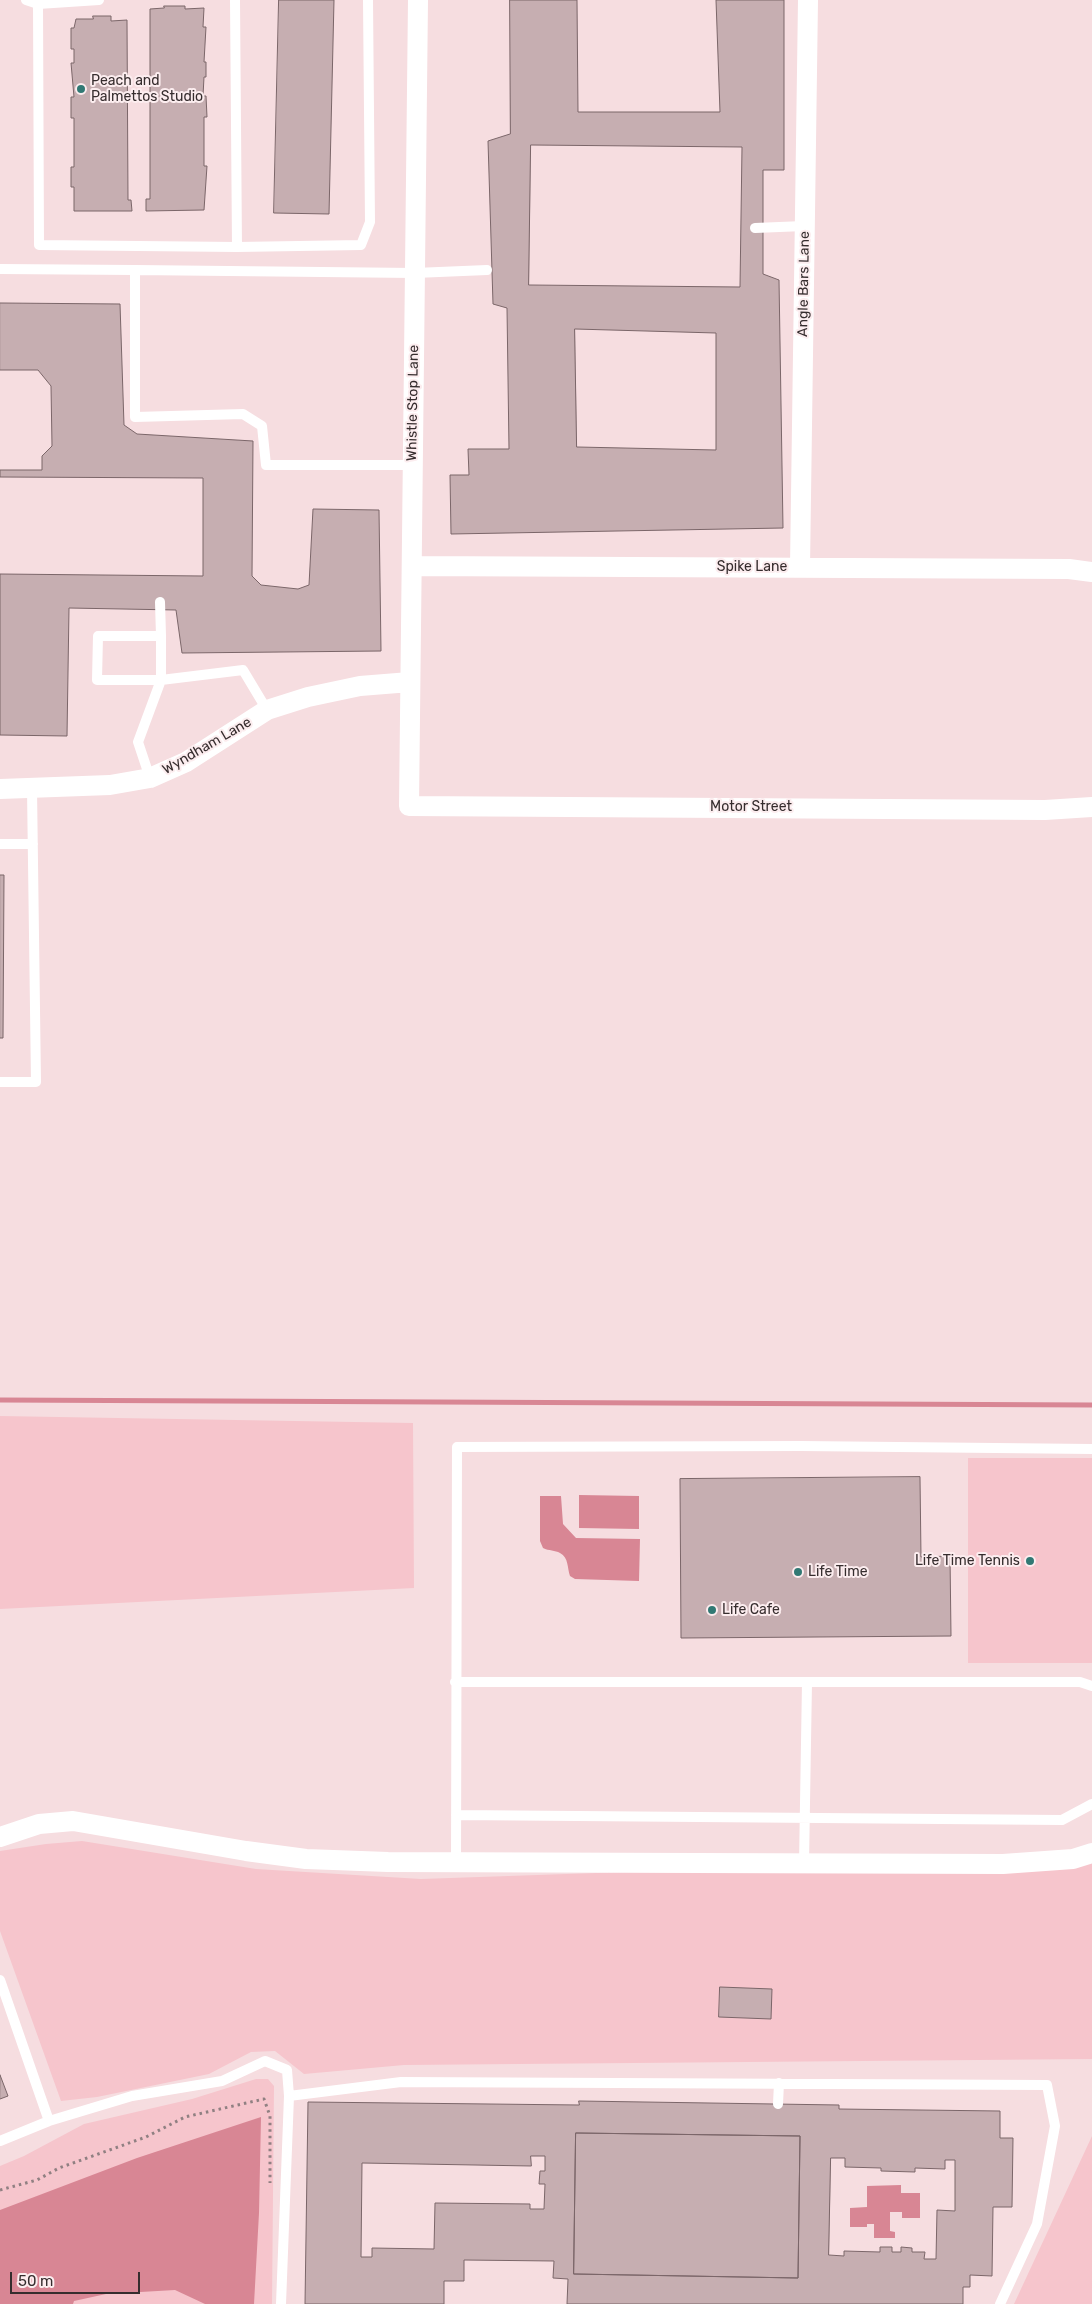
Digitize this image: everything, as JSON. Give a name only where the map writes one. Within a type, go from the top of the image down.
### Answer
[{"type":"street","name":"Whistle Stop Lane","points":[[409,806],[418,0]]},
{"type":"street","name":"Angle Bars Lane","points":[[800,567],[808,0]]},
{"type":"street","name":"Spike Lane","points":[[412,566],[1069,569],[1092,572]]},
{"type":"street","name":"Wyndham Lane","points":[[0,789],[110,785],[150,778],[186,762],[267,710],[308,697],[360,686],[410,682]]},
{"type":"street","name":"Motor Street","points":[[409,806],[1045,810],[1092,807]]},
{"type":"street","points":[[0,1837],[39,1824],[73,1821],[246,1851],[306,1859],[456,1862],[1003,1864],[1072,1859],[1092,1853]]},
{"type":"lane","points":[[26,0],[38,4],[99,0]]},
{"type":"lane","points":[[235,0],[237,247]]},
{"type":"lane","points":[[38,4],[39,245],[237,247],[361,245],[370,222],[368,0]]},
{"type":"lane","points":[[755,228],[804,226]]},
{"type":"lane","points":[[0,269],[415,273],[486,270]]},
{"type":"lane","points":[[135,270],[135,417],[243,414],[262,426],[266,465],[413,465]]},
{"type":"lane","points":[[150,778],[138,742],[161,680],[160,602]]},
{"type":"lane","points":[[161,636],[98,636],[97,680],[161,680],[243,670],[267,710]]},
{"type":"lane","points":[[0,1082],[36,1082],[32,789]]},
{"type":"lane","points":[[0,844],[33,844]]},
{"type":"lane","points":[[456,1862],[457,1447],[802,1446],[1092,1449]]},
{"type":"lane","points":[[455,1682],[1080,1682],[1092,1686]]},
{"type":"lane","points":[[804,1864],[807,1682]]},
{"type":"lane","points":[[456,1815],[1062,1820],[1092,1804]]},
{"type":"lane","points":[[0,1980],[49,2121]]},
{"type":"lane","points":[[0,2141],[49,2121],[132,2096],[222,2081],[265,2061],[287,2070],[289,2096],[281,2304]]},
{"type":"lane","points":[[289,2096],[401,2082],[1048,2085],[1055,2126],[1037,2224],[1000,2304]]},
{"type":"lane","points":[[778,2104],[779,2084]]},
{"type":"path","points":[[0,2190],[36,2180],[59,2168],[146,2137],[185,2117],[264,2099],[270,2116],[270,2191]]},
{"type":"shaded area","points":[[0,1416],[413,1423],[414,1588],[0,1609]]},
{"type":"shaded area","name":"Life Time Tennis","points":[[968,1458],[1092,1458],[1092,1663],[968,1663]]},
{"type":"shaded area","points":[[579,1495],[639,1496],[639,1529],[579,1528]]},
{"type":"shaded area","points":[[540,1496],[561,1496],[563,1524],[576,1538],[640,1539],[639,1581],[575,1579],[570,1576],[563,1555],[543,1548],[540,1541]]},
{"type":"shaded area","points":[[82,1841],[256,1869],[421,1879],[1092,1856],[1092,2059],[404,2065],[304,2074],[275,2051],[251,2052],[209,2074],[97,2097],[61,2101],[0,1931],[0,1851]]},
{"type":"shaded area","points":[[256,2079],[268,2079],[274,2086],[272,2304],[0,2304],[0,2166],[24,2156],[84,2124],[192,2099]]},
{"type":"shaded area","points":[[261,2117],[259,2213],[254,2304],[205,2304],[175,2290],[106,2294],[74,2301],[73,2304],[0,2304],[0,2210],[137,2158]]},
{"type":"shaded area","points":[[1092,2136],[1092,2304],[1014,2304]]},
{"type":"shaded area","points":[[901,2185],[901,2193],[920,2193],[920,2218],[902,2218],[902,2212],[890,2212],[890,2231],[895,2232],[895,2238],[874,2238],[874,2224],[867,2224],[867,2227],[850,2227],[850,2208],[867,2207],[867,2186]]},
{"type":"building","points":[[279,0],[334,0],[329,214],[274,213]]},
{"type":"building","points":[[510,0],[577,0],[578,112],[720,112],[716,0],[784,0],[784,170],[763,170],[763,274],[779,280],[783,528],[451,534],[450,475],[469,475],[468,449],[509,449],[507,308],[493,304],[488,141],[510,134]],"holes":[[[531,145],[742,147],[740,287],[529,285]],[[575,329],[716,333],[716,450],[577,447]]]},
{"type":"building","points":[[164,6],[185,6],[185,9],[204,8],[203,27],[206,27],[204,62],[206,62],[206,77],[204,77],[203,96],[206,96],[207,117],[204,117],[204,166],[207,166],[204,210],[146,211],[146,199],[150,199],[150,9],[164,8]]},
{"type":"building","points":[[93,16],[111,16],[111,21],[127,20],[128,200],[131,200],[132,211],[74,211],[74,187],[71,187],[71,167],[74,167],[74,118],[71,118],[71,97],[74,97],[71,63],[74,63],[74,49],[71,49],[71,28],[74,28],[76,19],[93,19]]},
{"type":"building","points":[[0,303],[120,304],[124,425],[137,434],[253,441],[252,576],[261,585],[298,589],[309,585],[313,509],[379,510],[381,651],[182,653],[176,610],[69,608],[67,736],[0,735],[0,574],[203,576],[203,478],[0,477],[0,470],[42,470],[42,456],[52,446],[51,386],[38,370],[0,370]]},
{"type":"building","points":[[0,875],[4,875],[3,1038],[0,1038]]},
{"type":"building","points":[[920,1477],[921,1557],[950,1556],[951,1636],[681,1638],[680,1479]]},
{"type":"building","points":[[720,1987],[772,1989],[771,2019],[719,2017]]},
{"type":"building","points":[[0,2075],[8,2096],[0,2099]]},
{"type":"building","points":[[579,2101],[839,2105],[839,2109],[1000,2111],[1000,2138],[1013,2138],[1012,2207],[993,2207],[992,2276],[970,2275],[970,2287],[963,2287],[963,2304],[567,2304],[568,2279],[553,2278],[554,2261],[464,2260],[464,2281],[444,2281],[444,2304],[305,2304],[308,2102],[579,2105]],"holes":[[[576,2133],[800,2136],[798,2278],[574,2274]],[[531,2156],[545,2156],[545,2171],[540,2171],[539,2184],[545,2184],[544,2209],[530,2209],[530,2204],[435,2203],[434,2249],[372,2248],[372,2257],[361,2257],[362,2163],[531,2166]],[[831,2158],[845,2158],[845,2167],[881,2168],[881,2171],[915,2172],[915,2168],[945,2169],[945,2160],[955,2160],[955,2211],[937,2210],[936,2259],[924,2259],[925,2252],[912,2252],[912,2248],[901,2247],[901,2252],[892,2252],[892,2247],[880,2247],[880,2252],[844,2251],[844,2256],[829,2255]]]},
{"type":"building","points":[[576,2133],[800,2136],[798,2278],[574,2274]]},
{"type":"waterway","points":[[0,1400],[1092,1405]]},
{"type":"place","name":"Peach and Palmettos Studio","points":[[81,89]]},
{"type":"place","name":"Life Time Tennis","points":[[1030,1561]]},
{"type":"place","name":"Life Time","points":[[798,1572]]},
{"type":"place","name":"Life Cafe","points":[[712,1610]]}]
